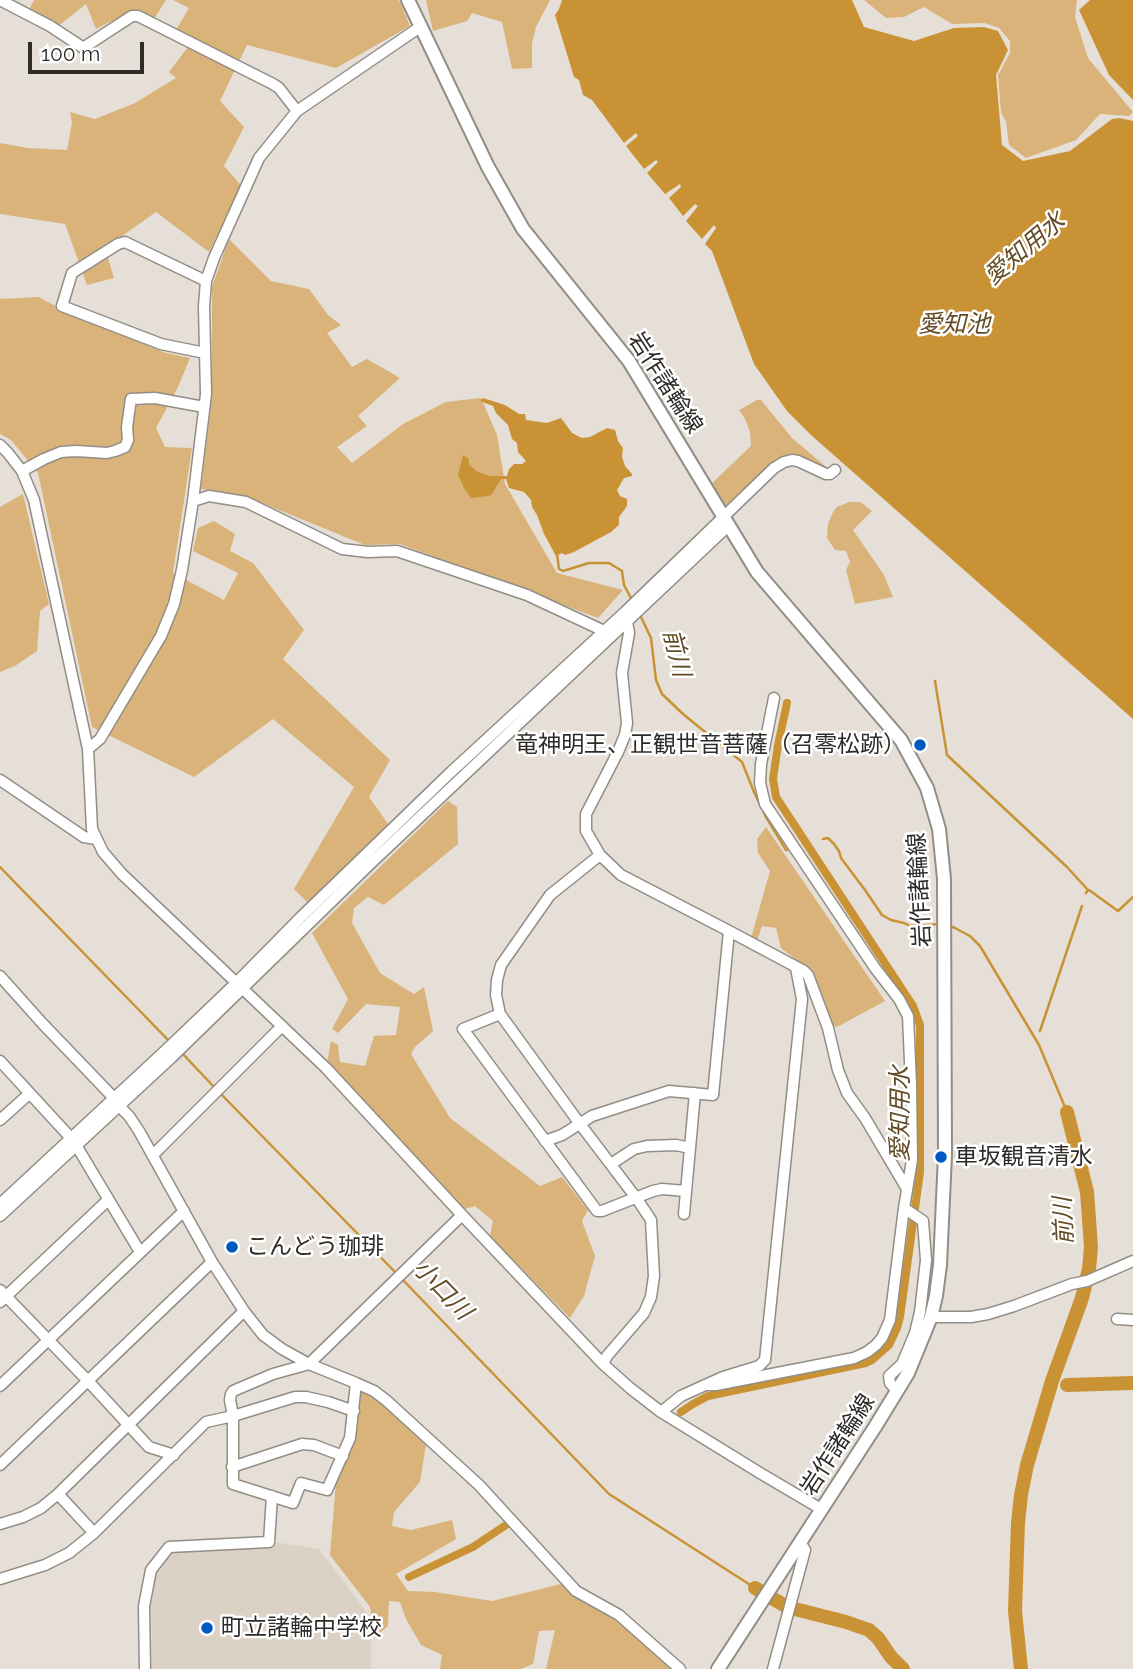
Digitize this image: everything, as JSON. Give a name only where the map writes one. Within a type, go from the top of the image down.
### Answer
[{"type":"main road","name":"岩作諸輪線","points":[[408,0],[488,167],[523,229],[629,361],[757,572],[886,721],[910,755],[927,788],[939,829],[943,856],[945,1155],[940,1265],[931,1317],[908,1373],[718,1669]]},
{"type":"street","points":[[0,0],[50,26],[82,47],[132,16],[138,16],[273,84],[297,111]]},
{"type":"street","points":[[88,749],[100,738],[161,636],[174,604],[193,501],[206,394],[206,281],[259,158],[297,111],[420,27]]},
{"type":"street","points":[[205,353],[161,344],[62,306],[72,273],[125,242],[206,281]]},
{"type":"street","points":[[22,471],[61,452],[107,453],[125,447],[128,440],[131,399],[155,398],[204,407]]},
{"type":"street","points":[[0,445],[22,471],[34,500],[88,749],[91,820],[103,852],[122,874],[326,1068],[603,1364],[661,1412],[821,1509]]},
{"type":"street","points":[[0,1204],[168,1054],[626,622],[775,468],[784,462],[797,461],[826,474],[835,470]]},
{"type":"street","points":[[193,501],[209,496],[246,502],[342,549],[397,551],[527,595],[604,631]]},
{"type":"street","points":[[239,986],[340,879],[604,631],[725,522]]},
{"type":"street","points":[[626,622],[629,633],[622,673],[627,711],[625,735],[586,814],[586,831],[600,855],[621,875],[729,930],[808,975],[828,1028],[838,1070],[847,1093],[907,1189]]},
{"type":"street","points":[[705,1385],[854,1358],[876,1345],[890,1320],[912,1160],[908,1016],[765,804],[760,783],[774,698]]},
{"type":"street","points":[[0,780],[85,837],[96,839]]},
{"type":"street","points":[[600,855],[550,895],[501,965],[496,995],[500,1014],[651,1220],[654,1286],[644,1313],[603,1364]]},
{"type":"street","points":[[545,1141],[562,1135],[592,1116],[669,1091],[713,1095],[729,930]]},
{"type":"street","points":[[661,1412],[681,1396],[723,1377],[759,1366],[765,1360],[802,999],[796,968]]},
{"type":"street","points":[[0,976],[129,1116],[212,1262],[244,1311],[264,1335],[309,1364],[374,1391],[387,1401],[478,1485],[576,1591],[619,1615],[680,1669]]},
{"type":"street","points":[[500,1014],[463,1029],[597,1211],[637,1199],[653,1191],[686,1191]]},
{"type":"street","points":[[153,1155],[282,1026]]},
{"type":"street","points":[[0,1062],[73,1141],[140,1252]]},
{"type":"street","points":[[684,1214],[695,1093]]},
{"type":"street","points":[[0,1120],[29,1094]]},
{"type":"street","points":[[0,1216],[73,1141]]},
{"type":"street","points":[[611,1164],[647,1146],[676,1145],[690,1148]]},
{"type":"street","points":[[108,1200],[2,1296],[49,1340],[149,1447],[174,1455]]},
{"type":"street","points":[[897,1391],[890,1383],[890,1376],[902,1364],[915,1333],[926,1260],[923,1221],[904,1208]]},
{"type":"street","points":[[0,1386],[184,1211]]},
{"type":"street","points":[[356,1383],[350,1438],[327,1490],[301,1483],[293,1503],[233,1484],[233,1416],[230,1400],[233,1391],[273,1374],[309,1364],[462,1215]]},
{"type":"street","points":[[931,1317],[962,1318],[988,1314],[1133,1261]]},
{"type":"street","points":[[0,1465],[212,1262]]},
{"type":"street","points":[[0,1524],[41,1508],[58,1494],[244,1311]]},
{"type":"street","points":[[1117,1319],[1133,1320]]},
{"type":"street","points":[[0,1579],[61,1558],[94,1533],[206,1422],[306,1396],[354,1411]]},
{"type":"street","points":[[232,1467],[302,1444],[314,1445],[343,1456]]},
{"type":"street","points":[[58,1494],[94,1533]]},
{"type":"street","points":[[145,1669],[144,1606],[150,1570],[169,1547],[269,1542],[272,1496]]},
{"type":"street","points":[[775,1668],[805,1550],[800,1542]]},
{"type":"shaded area","points":[[34,0],[166,0],[154,19],[129,12],[96,29],[86,4],[57,27],[29,10]]},
{"type":"shaded area","points":[[173,0],[399,0],[410,26],[336,68],[247,45],[220,101],[244,127],[224,166],[241,185],[209,252],[156,212],[105,248],[114,278],[87,285],[65,224],[0,214],[0,143],[67,150],[72,123],[70,112],[95,119],[135,103],[176,78],[169,72],[194,39],[176,30],[189,8]]},
{"type":"shaded area","points":[[426,0],[550,0],[536,27],[532,43],[532,68],[512,69],[502,22],[472,13],[467,21],[433,31]]},
{"type":"shaded area","points":[[864,0],[1077,0],[1075,17],[1088,58],[1133,112],[1129,116],[1100,114],[1076,140],[1026,158],[1009,145],[1006,122],[1001,112],[998,75],[1010,53],[1010,41],[999,28],[984,23],[952,24],[924,7],[904,17],[886,18]]},
{"type":"shaded area","points":[[229,239],[271,281],[309,289],[328,315],[341,325],[327,333],[352,367],[367,359],[400,378],[358,416],[367,426],[337,447],[352,463],[403,424],[446,402],[481,398],[497,435],[505,484],[557,573],[623,590],[598,618],[400,544],[365,545],[252,499],[201,489],[212,397],[212,287]]},
{"type":"shaded area","points":[[39,297],[75,317],[166,353],[190,358],[156,428],[165,447],[192,448],[173,573],[224,600],[238,573],[193,551],[198,528],[214,521],[235,534],[230,551],[253,563],[304,630],[283,659],[390,760],[369,797],[389,825],[308,903],[294,889],[354,787],[273,719],[194,777],[92,727],[38,473],[11,440],[0,434],[0,299]]},
{"type":"shaded area","points":[[761,400],[792,438],[825,466],[818,468],[791,456],[780,458],[725,506],[711,484],[751,446],[750,432],[739,410]]},
{"type":"shaded area","points":[[23,494],[49,604],[40,611],[37,651],[15,666],[0,672],[0,507]]},
{"type":"shaded area","points":[[849,502],[860,502],[872,511],[853,530],[884,575],[893,597],[855,604],[846,570],[850,562],[846,551],[835,550],[827,538],[828,524],[833,512],[837,507]]},
{"type":"shaded area","points":[[448,801],[457,807],[458,844],[384,905],[368,897],[354,908],[352,923],[380,973],[414,994],[424,987],[433,1031],[411,1054],[450,1118],[540,1186],[562,1177],[588,1210],[582,1221],[595,1256],[584,1296],[570,1318],[490,1236],[493,1221],[475,1206],[465,1209],[327,1063],[331,1041],[338,1045],[340,1062],[365,1066],[374,1036],[396,1035],[400,1007],[366,1004],[338,1033],[332,1029],[348,999],[312,933]]},
{"type":"shaded area","points":[[766,827],[885,1001],[837,1027],[833,1026],[808,969],[781,948],[776,928],[762,926],[757,941],[751,938],[770,871],[758,853],[757,839]]},
{"type":"shaded area","points":[[363,1392],[398,1417],[426,1444],[420,1482],[394,1512],[392,1526],[411,1530],[452,1520],[456,1539],[396,1574],[408,1591],[435,1592],[492,1601],[561,1584],[618,1622],[673,1669],[546,1669],[555,1630],[539,1631],[533,1664],[521,1669],[440,1669],[442,1655],[421,1645],[400,1602],[389,1601],[388,1626],[374,1638],[370,1607],[330,1555],[336,1482],[359,1394]]},
{"type":"shaded area","points":[[274,1542],[319,1549],[371,1618],[371,1669],[152,1669],[151,1575],[170,1550]]},
{"type":"water","name":"愛知池","points":[[562,0],[852,0],[864,27],[914,41],[954,28],[984,27],[998,31],[1008,50],[996,75],[1002,145],[1023,161],[1070,151],[1112,119],[1133,121],[1133,719],[787,411],[754,364],[712,251],[705,244],[716,228],[714,225],[702,239],[686,221],[698,206],[695,204],[683,216],[669,198],[681,187],[680,184],[665,194],[647,173],[658,162],[656,160],[644,169],[626,146],[638,136],[636,133],[624,143],[592,100],[583,95],[579,80],[574,77],[555,15]]},
{"type":"water","points":[[1090,0],[1133,0],[1133,100],[1109,75],[1079,10]]},
{"type":"water","points":[[483,398],[505,405],[519,414],[525,414],[526,420],[547,423],[561,418],[572,433],[582,438],[607,428],[615,430],[623,448],[625,466],[632,474],[624,478],[617,490],[620,496],[627,499],[627,506],[619,517],[619,525],[574,552],[556,556],[531,500],[524,492],[509,488],[506,479],[501,479],[489,496],[471,498],[458,475],[463,455],[469,459],[469,465],[489,476],[507,476],[514,464],[526,461],[518,452],[517,443],[512,439],[508,425],[493,406],[480,401]]},
{"type":"waterway","name":"前川","points":[[557,554],[559,569],[563,571],[589,563],[609,563],[622,571],[624,585],[632,600]]},
{"type":"waterway","name":"前川","points":[[640,615],[651,638],[656,680],[662,694],[742,762],[766,817],[786,850],[789,849]]},
{"type":"waterway","points":[[935,681],[947,755],[1067,867],[1088,890],[1086,893]]},
{"type":"waterway","name":"愛知用水","points":[[681,1412],[708,1396],[866,1363],[889,1345],[900,1317],[920,1172],[920,1025],[913,1006],[776,797],[773,779],[787,703]]},
{"type":"waterway","name":"前川","points":[[823,839],[828,838],[834,844],[882,915],[910,926],[941,924]]},
{"type":"waterway","name":"小口川","points":[[0,867],[171,1043]]},
{"type":"waterway","points":[[1089,890],[1118,911],[1133,897]]},
{"type":"waterway","points":[[1040,1031],[1082,906]]},
{"type":"waterway","name":"前川","points":[[947,925],[970,936],[980,946],[1039,1045],[1067,1112]]},
{"type":"waterway","name":"小口川","points":[[181,1052],[215,1088]]},
{"type":"waterway","name":"小口川","points":[[220,1093],[396,1273]]},
{"type":"waterway","name":"前川","points":[[1021,1669],[1015,1611],[1021,1495],[1052,1381],[1082,1298],[1091,1247],[1087,1192],[1067,1112]]},
{"type":"waterway","name":"小口川","points":[[401,1278],[609,1494],[755,1588]]},
{"type":"waterway","points":[[1067,1385],[1133,1383]]},
{"type":"waterway","name":"愛知用水","points":[[409,1577],[473,1547],[509,1523]]},
{"type":"waterway","name":"小口川","points":[[755,1588],[787,1607],[869,1630],[903,1669]]},
{"type":"place","name":"竜神明王、正観世音菩薩（召零松跡）","points":[[920,745]]},
{"type":"place","name":"車坂観音清水","points":[[941,1157]]},
{"type":"place","name":"こんどう珈琲","points":[[232,1247]]},
{"type":"place","name":"町立諸輪中学校","points":[[207,1628]]}]
